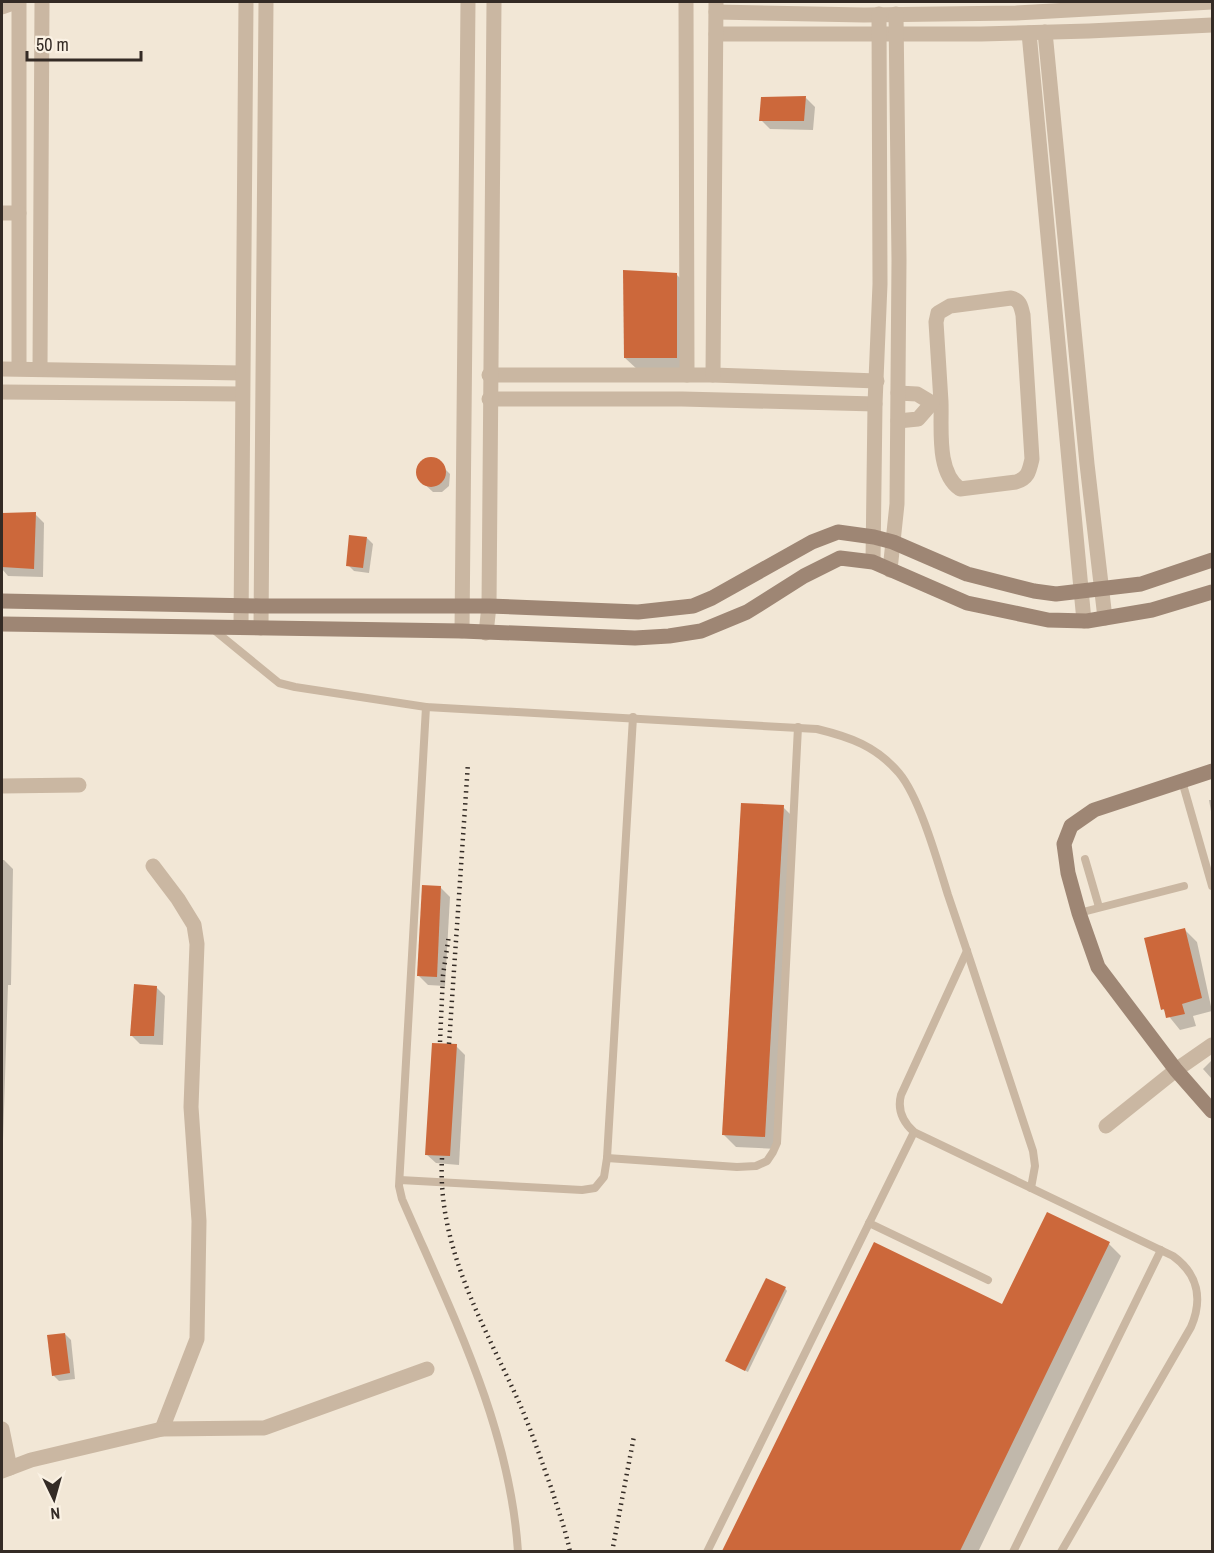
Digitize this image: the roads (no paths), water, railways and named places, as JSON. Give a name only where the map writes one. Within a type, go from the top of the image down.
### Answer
[{"type":"street","points":[[2,7],[18,2],[19,368]]},
{"type":"street","points":[[40,369],[42,2]]},
{"type":"street","points":[[241,627],[246,2]]},
{"type":"street","points":[[261,628],[266,2]]},
{"type":"street","points":[[462,631],[468,2]]},
{"type":"street","points":[[486,633],[489,606],[489,375],[494,2]]},
{"type":"street","points":[[686,2],[687,375]]},
{"type":"street","points":[[713,375],[716,7],[879,14],[1016,13],[1212,2]]},
{"type":"street","points":[[873,562],[875,404],[880,284],[879,14]]},
{"type":"street","points":[[890,570],[897,504],[898,421],[896,14]]},
{"type":"street","points":[[716,34],[1029,33],[1212,25]]},
{"type":"street","points":[[1045,32],[1105,618]]},
{"type":"street","points":[[1029,33],[1084,621]]},
{"type":"street","points":[[19,61],[42,64]]},
{"type":"street","points":[[2,213],[19,213]]},
{"type":"street","points":[[1011,298],[1017,300],[1021,304],[1023,315],[1032,459],[1029,472],[1024,479],[960,489],[955,485],[949,479],[944,467],[937,403],[936,322],[938,314],[950,306],[1011,298]]},
{"type":"street","points":[[242,373],[2,369],[2,392],[242,394]]},
{"type":"street","points":[[489,375],[713,375],[877,381]]},
{"type":"street","points":[[898,393],[917,394],[937,403]]},
{"type":"street","points":[[489,399],[682,399],[875,404]]},
{"type":"street","points":[[898,421],[918,419],[937,403]]},
{"type":"street","points":[[2,601],[261,606],[489,606],[638,612],[693,606],[712,598],[812,543],[838,532],[893,542],[978,577],[1056,594],[1141,584],[1212,560]]},
{"type":"street","points":[[2,624],[462,631],[635,638],[669,636],[701,631],[747,612],[804,576],[840,558],[873,562],[967,603],[1048,620],[1084,621],[1152,610],[1212,592]]},
{"type":"street","points":[[1212,771],[1094,810],[1071,826],[1064,844],[1068,873],[1079,913],[1098,967],[1176,1070],[1212,1111]]},
{"type":"street","points":[[2,786],[79,785]]},
{"type":"street","points":[[153,866],[194,925],[197,944],[191,1107],[199,1221],[197,1339],[162,1430]]},
{"type":"street","points":[[1106,1126],[1176,1070],[1212,1045]]},
{"type":"street","points":[[2,1429],[6,1470],[31,1460],[162,1430],[264,1428],[427,1369]]},
{"type":"lane","points":[[210,627],[279,683],[306,689],[426,707],[798,727],[840,734],[861,741],[881,755],[900,774],[914,796],[1033,1150],[1035,1166],[1031,1188]]},
{"type":"lane","points":[[426,707],[400,1180],[402,1199],[471,1357],[495,1427],[512,1502],[518,1551]]},
{"type":"lane","points":[[400,1180],[573,1190],[592,1189],[598,1186],[604,1177],[633,717]]},
{"type":"lane","points":[[607,1158],[747,1167],[762,1164],[774,1152],[777,1143],[798,727]]},
{"type":"lane","points":[[1182,781],[1212,886]]},
{"type":"lane","points":[[1085,859],[1100,908]]},
{"type":"lane","points":[[1079,913],[1184,886]]},
{"type":"lane","points":[[967,951],[900,1102],[903,1118],[914,1132],[1173,1256],[1189,1271],[1198,1294],[1196,1316],[1061,1551]]},
{"type":"lane","points":[[707,1551],[914,1132]]},
{"type":"lane","points":[[869,1223],[988,1281]]},
{"type":"lane","points":[[1013,1551],[1161,1250]]},
{"type":"railway","points":[[449,1044],[468,763]]},
{"type":"railway","points":[[440,1042],[443,975],[449,935]]},
{"type":"railway","points":[[442,1158],[442,1191],[455,1253],[477,1313],[527,1422],[552,1490],[570,1552]]},
{"type":"railway","points":[[612,1552],[634,1436]]}]
